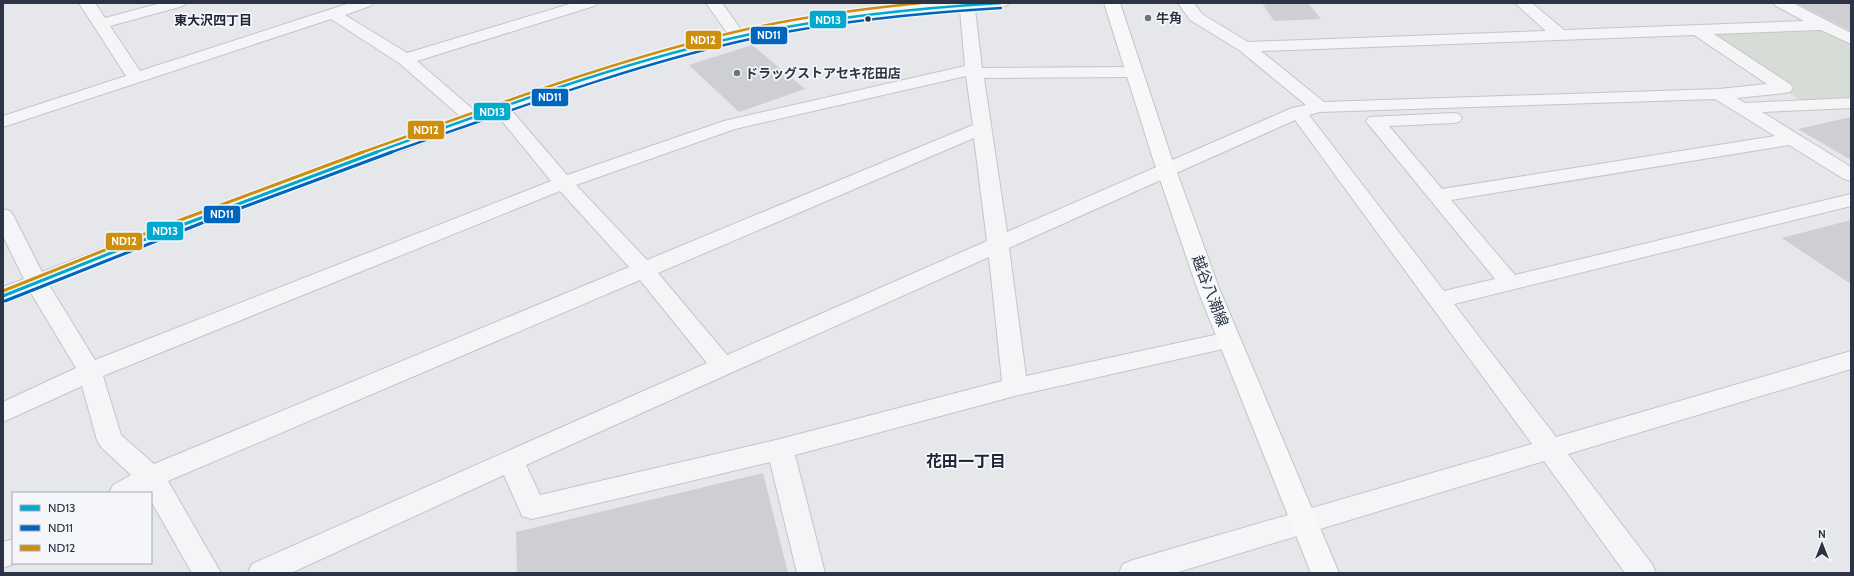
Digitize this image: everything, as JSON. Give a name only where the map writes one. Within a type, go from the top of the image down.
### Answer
[{"type":"main road","name":"越谷八潮線","points":[[1112,3],[1166,170],[1228,340],[1325,573]]},
{"type":"street","points":[[87,3],[136,78]]},
{"type":"street","points":[[101,24],[178,3]]},
{"type":"street","points":[[3,122],[365,3]]},
{"type":"street","points":[[405,60],[589,3]]},
{"type":"street","points":[[714,3],[738,37]]},
{"type":"street","points":[[3,296],[200,217],[501,109],[680,51],[738,37],[856,15],[919,7],[1001,3]]},
{"type":"street","points":[[1186,3],[1196,17],[1245,47],[1320,107]]},
{"type":"street","points":[[1523,3],[1560,35]]},
{"type":"street","points":[[1781,3],[1851,39]]},
{"type":"street","points":[[967,4],[974,71],[998,244],[1015,387]]},
{"type":"street","points":[[333,14],[405,60],[474,119]]},
{"type":"street","points":[[1245,47],[1823,25]]},
{"type":"street","points":[[262,573],[511,460],[1298,112],[1320,107],[1719,94],[1784,88],[1698,30]]},
{"type":"street","points":[[3,413],[90,372],[563,183],[730,125],[974,71],[1134,72]]},
{"type":"street","points":[[1719,94],[1851,175]]},
{"type":"street","points":[[1510,283],[1375,121],[1739,106],[1851,103]]},
{"type":"street","points":[[501,109],[563,183],[644,270],[723,366]]},
{"type":"street","points":[[1298,112],[1440,300],[1642,573]]},
{"type":"street","points":[[124,492],[151,477],[982,128]]},
{"type":"street","points":[[1437,196],[1791,139]]},
{"type":"street","points":[[1440,300],[1851,200]]},
{"type":"street","points":[[3,215],[36,282],[90,372],[110,440],[151,477],[207,573]]},
{"type":"street","points":[[511,460],[532,508],[780,449],[1015,387],[1228,340]]},
{"type":"street","points":[[1133,573],[1851,360]]},
{"type":"street","points":[[780,449],[810,573]]},
{"type":"street","points":[[3,556],[12,552]]},
{"type":"shaded area","points":[[1823,25],[1851,39],[1851,103],[1807,105],[1698,30]]},
{"type":"building","points":[[1262,3],[1308,3],[1321,19],[1274,21]]},
{"type":"building","points":[[1796,3],[1851,3],[1851,31]]},
{"type":"building","points":[[752,45],[805,89],[739,112],[689,65]]},
{"type":"building","points":[[1851,117],[1851,160],[1798,129]]},
{"type":"building","points":[[1851,220],[1851,284],[1782,238]]},
{"type":"building","points":[[763,473],[788,573],[517,573],[516,532]]},
{"type":"transit line","name":"ND12","points":[[3,291],[112,246],[277,183],[612,66],[681,46],[766,25],[869,8],[921,3]]},
{"type":"transit line","name":"ND13","points":[[3,296],[220,210],[330,169],[614,70],[720,41],[790,26],[895,11],[1001,3]]},
{"type":"transit line","name":"ND11","points":[[5,301],[167,236],[331,174],[615,75],[686,55],[790,31],[895,16],[1001,8]]},
{"type":"place","name":"牛角","points":[[1148,18]]},
{"type":"place","name":"ドラッグストアセキ花田店","points":[[737,73]]},
{"type":"district","name":"東大沢四丁目","points":[[213,20]]},
{"type":"district","name":"花田一丁目","points":[[966,461]]}]
